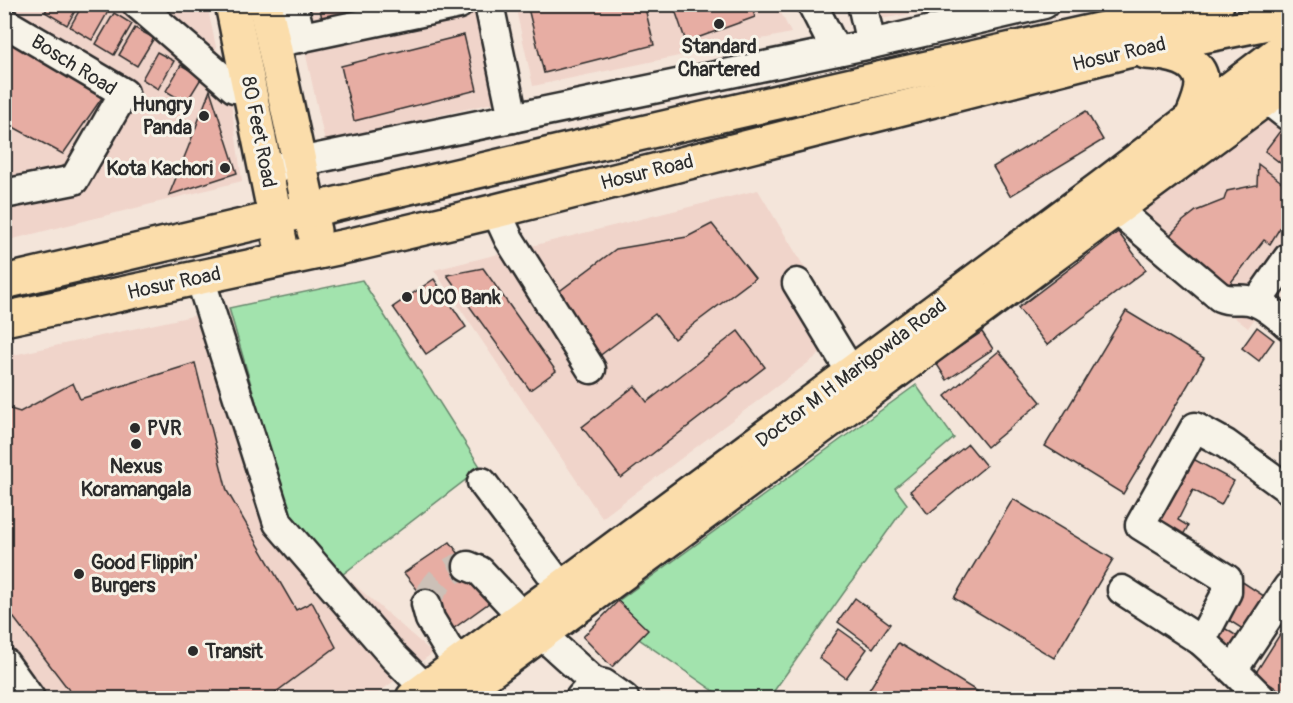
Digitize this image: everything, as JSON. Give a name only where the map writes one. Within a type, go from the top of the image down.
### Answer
[{"type":"main road","name":"80 Feet Road","points":[[232,4],[284,259]]},
{"type":"main road","name":"80 Feet Road","points":[[265,4],[287,41],[299,162],[318,252]]},
{"type":"main road","name":"Hosur Road","points":[[4,282],[1217,4]]},
{"type":"main road","name":"Hosur Road","points":[[4,319],[200,278],[496,211],[1127,51],[1288,19]]},
{"type":"main road","name":"Doctor M H Marigowda Road","points":[[532,625],[562,588],[1191,120],[1288,45]]},
{"type":"main road","points":[[1127,51],[1165,53],[1182,58],[1198,70],[1202,84],[1191,120]]},
{"type":"main road","name":"Doctor M H Marigowda Road","points":[[450,690],[532,625],[1116,208],[1281,98]]},
{"type":"street","points":[[137,4],[234,88],[250,85]]},
{"type":"street","points":[[293,4],[287,41],[459,4]]},
{"type":"street","points":[[489,4],[513,118]]},
{"type":"street","points":[[812,4],[836,51]]},
{"type":"street","points":[[862,4],[871,44]]},
{"type":"street","points":[[267,171],[299,162],[871,44],[1044,4],[1049,41]]},
{"type":"street","name":"Bosch Road","points":[[4,21],[124,93],[74,180],[4,195]]},
{"type":"street","points":[[4,172],[33,187]]},
{"type":"street","points":[[1116,208],[1220,297],[1229,301],[1257,302],[1288,325]]},
{"type":"street","points":[[496,211],[509,239],[591,369]]},
{"type":"street","points":[[1257,302],[1288,258]]},
{"type":"street","points":[[200,278],[278,523],[385,647],[450,690]]},
{"type":"street","points":[[797,284],[851,372]]},
{"type":"street","points":[[1201,641],[1227,592],[1227,579],[1140,525],[1195,427],[1226,444],[1288,489]]},
{"type":"street","points":[[482,482],[562,588]]},
{"type":"street","points":[[468,566],[480,571],[532,625],[587,690],[604,684],[624,699]]},
{"type":"street","points":[[1233,669],[1288,587]]},
{"type":"street","points":[[1122,590],[1201,641],[1233,669],[1261,699]]},
{"type":"street","points":[[426,604],[450,690]]},
{"type":"street","points":[[4,662],[30,699]]},
{"type":"shaded area","points":[[872,4],[959,5],[875,20]]},
{"type":"shaded area","points":[[4,5],[123,5],[230,95],[242,181],[5,241]]},
{"type":"shaded area","points":[[154,5],[207,5],[218,56]]},
{"type":"shaded area","points":[[295,5],[482,5],[501,101],[325,142]]},
{"type":"shaded area","points":[[515,5],[777,5],[791,33],[533,86]]},
{"type":"shaded area","points":[[1271,116],[1288,128],[1288,273],[1248,328],[1119,227]]},
{"type":"shaded area","points":[[758,190],[845,335],[602,518],[434,270]]},
{"type":"shaded area","name":"Nexus Koramangala","points":[[229,308],[293,531],[433,653],[371,698],[5,698],[4,357]]},
{"type":"green space","points":[[362,280],[481,468],[343,574],[293,531],[229,308]]},
{"type":"green space","points":[[916,385],[954,438],[895,488],[907,504],[769,698],[724,698],[639,639],[647,630],[618,601]]},
{"type":"building","points":[[50,4],[79,4],[67,25],[45,12]]},
{"type":"building","points":[[83,4],[103,4],[110,8],[92,40],[70,27]]},
{"type":"building","points":[[319,4],[409,4],[323,24]]},
{"type":"building","points":[[527,4],[644,4],[654,45],[544,73]]},
{"type":"building","points":[[673,4],[751,4],[755,17],[686,42]]},
{"type":"building","points":[[114,13],[132,24],[114,55],[96,44]]},
{"type":"building","points":[[135,28],[154,38],[137,66],[119,55]]},
{"type":"building","points":[[4,32],[106,92],[63,154],[4,122]]},
{"type":"building","points":[[464,35],[477,90],[354,121],[341,66]]},
{"type":"building","points":[[157,52],[174,61],[158,89],[142,79]]},
{"type":"building","points":[[181,65],[202,77],[186,103],[166,91]]},
{"type":"building","points":[[210,90],[237,173],[169,195],[188,148]]},
{"type":"building","points":[[1086,111],[1103,140],[1010,196],[993,167]]},
{"type":"building","points":[[1280,131],[1288,137],[1288,169],[1265,151]]},
{"type":"building","points":[[1258,164],[1288,187],[1288,205],[1285,210],[1288,215],[1270,244],[1264,240],[1225,290],[1161,245],[1183,221],[1196,211],[1224,200],[1227,191],[1257,185]]},
{"type":"building","points":[[712,224],[755,278],[674,339],[655,314],[598,357],[553,296],[616,249],[687,237]]},
{"type":"building","points":[[1118,232],[1146,270],[1047,345],[1018,308]]},
{"type":"building","points":[[483,268],[556,371],[530,390],[447,275]]},
{"type":"building","points":[[434,279],[466,327],[426,354],[393,307]]},
{"type":"building","points":[[1126,311],[1204,358],[1123,494],[1045,446]]},
{"type":"building","points":[[1257,327],[1274,340],[1259,361],[1242,348]]},
{"type":"building","points":[[738,331],[765,367],[621,478],[582,427],[635,386],[647,402]]},
{"type":"building","points":[[982,332],[993,349],[947,380],[936,363]]},
{"type":"building","points":[[999,351],[1041,402],[987,447],[945,396]]},
{"type":"building","name":"Nexus Koramangala","points":[[195,363],[227,491],[296,610],[312,602],[336,647],[268,698],[75,698],[4,605],[4,407],[20,412],[73,383],[80,399]]},
{"type":"building","points":[[968,444],[986,466],[928,514],[910,491]]},
{"type":"building","points":[[1184,454],[1234,481],[1221,505],[1193,490],[1178,520],[1188,526],[1182,537],[1149,519]]},
{"type":"building","points":[[1013,499],[1113,559],[1054,658],[954,598]]},
{"type":"building","points":[[450,542],[493,600],[450,631],[404,573]]},
{"type":"building","points":[[1241,581],[1270,600],[1249,633],[1219,614]]},
{"type":"building","points":[[855,598],[890,624],[873,648],[838,622]]},
{"type":"building","points":[[618,601],[648,630],[612,667],[583,637]]},
{"type":"building","points":[[1218,624],[1240,638],[1231,653],[1209,639]]},
{"type":"building","points":[[839,629],[867,649],[846,678],[819,658]]},
{"type":"building","points":[[1282,631],[1288,635],[1288,684],[1283,693],[1255,674]]},
{"type":"building","points":[[898,643],[988,698],[864,698]]},
{"type":"tunnel","points":[[426,604],[428,597],[442,579],[454,570],[468,566]]},
{"type":"place","name":"Standard Chartered","points":[[719,24]]},
{"type":"place","name":"Hungry Panda","points":[[204,116]]},
{"type":"place","name":"Kota Kachori","points":[[225,168]]},
{"type":"place","name":"UCO Bank","points":[[407,297]]},
{"type":"place","name":"PVR","points":[[135,428]]},
{"type":"place","name":"Nexus Koramangala","points":[[136,444]]},
{"type":"place","name":"Good Flippin' Burgers","points":[[79,574]]},
{"type":"place","name":"Transit","points":[[193,651]]}]
